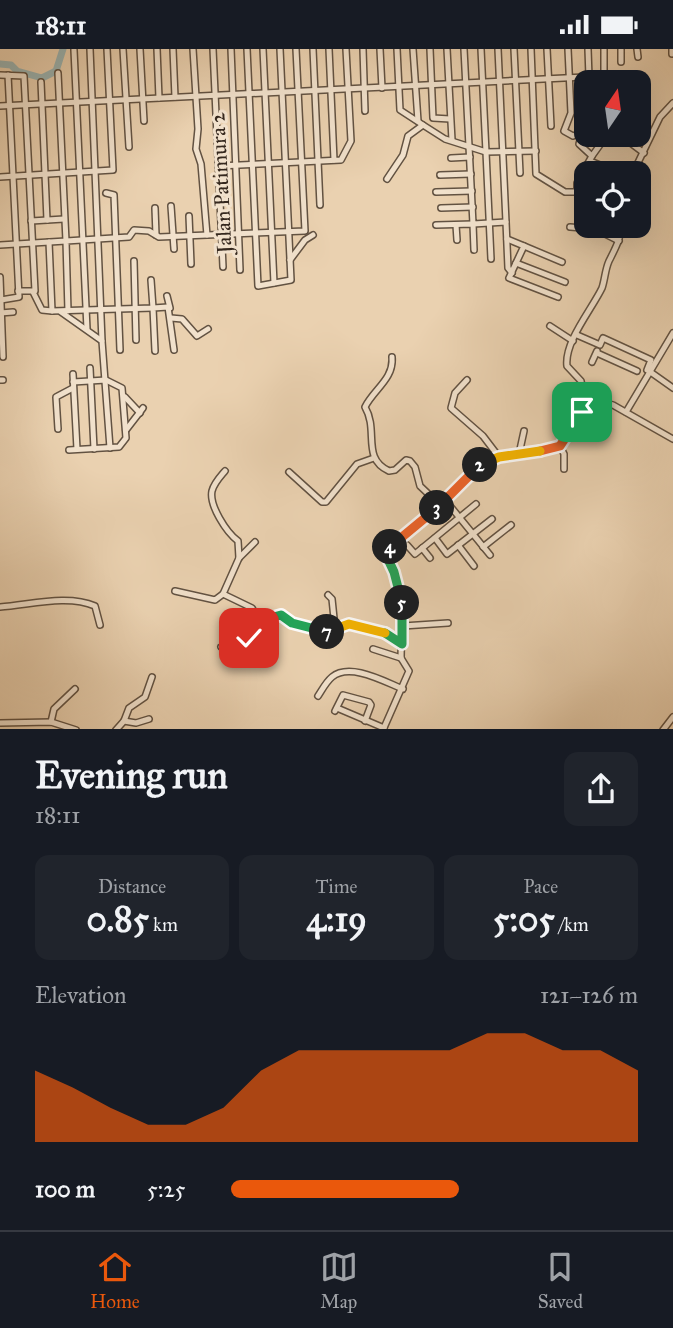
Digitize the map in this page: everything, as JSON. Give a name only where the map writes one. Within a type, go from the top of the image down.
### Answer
[{"type":"street","points":[[90,49],[102,341],[110,448]]},
{"type":"street","points":[[0,177],[113,170],[107,49]]},
{"type":"street","points":[[123,49],[129,147]]},
{"type":"street","points":[[140,49],[144,121]]},
{"type":"street","points":[[156,49],[159,97]]},
{"type":"street","points":[[173,49],[175,97]]},
{"type":"street","points":[[193,49],[198,129],[195,149],[201,164],[207,235]]},
{"type":"street","points":[[213,49],[223,267]]},
{"type":"street","name":"Jalan Patimura 2","points":[[230,49],[240,269]]},
{"type":"street","points":[[247,49],[258,286],[290,282],[280,49]]},
{"type":"street","points":[[263,49],[274,283]]},
{"type":"street","points":[[0,245],[129,237],[134,230],[149,230],[156,235],[174,236],[305,231],[296,49]]},
{"type":"street","points":[[313,49],[320,205]]},
{"type":"street","points":[[329,49],[334,160]]},
{"type":"street","points":[[219,166],[341,160],[351,141],[346,49]]},
{"type":"street","points":[[363,49],[365,111]]},
{"type":"street","points":[[380,49],[382,88]]},
{"type":"street","points":[[397,49],[401,111],[445,139],[470,148],[503,153],[536,151]]},
{"type":"street","points":[[414,49],[420,123]]},
{"type":"street","points":[[430,49],[433,118],[450,119]]},
{"type":"street","points":[[447,49],[452,140]]},
{"type":"street","points":[[464,49],[474,250]]},
{"type":"street","points":[[481,49],[491,259]]},
{"type":"street","points":[[498,49],[508,268],[512,272]]},
{"type":"street","points":[[514,49],[520,173]]},
{"type":"street","points":[[531,49],[536,174],[565,192],[574,192]]},
{"type":"street","points":[[547,49],[551,126]]},
{"type":"street","points":[[568,49],[570,113],[564,131],[573,136],[583,134],[578,143],[597,161]]},
{"type":"street","points":[[588,49],[589,70]]},
{"type":"street","points":[[604,49],[605,70]]},
{"type":"street","points":[[621,49],[621,62]]},
{"type":"street","points":[[637,49],[638,57]]},
{"type":"street","points":[[74,50],[87,329]]},
{"type":"street","points":[[58,73],[68,311]]},
{"type":"street","points":[[0,75],[24,76],[33,292],[40,307],[61,312],[170,309]]},
{"type":"street","points":[[1,300],[18,299],[8,75]]},
{"type":"street","points":[[0,106],[574,78]]},
{"type":"street","points":[[41,82],[47,221]]},
{"type":"street","points":[[640,161],[660,117],[673,103]]},
{"type":"street","points":[[387,179],[403,155],[408,136],[420,123]]},
{"type":"street","points":[[589,161],[599,147]]},
{"type":"street","points":[[636,147],[644,153]]},
{"type":"street","points":[[451,158],[470,157]]},
{"type":"street","points":[[440,175],[471,174]]},
{"type":"street","points":[[436,192],[472,191]]},
{"type":"street","points":[[107,193],[114,195],[120,350]]},
{"type":"street","points":[[171,206],[174,249]]},
{"type":"street","points":[[441,208],[473,207]]},
{"type":"street","points":[[155,208],[156,235]]},
{"type":"street","points":[[189,216],[191,264]]},
{"type":"street","points":[[31,221],[64,219]]},
{"type":"street","points":[[440,234],[438,225],[506,222]]},
{"type":"street","points":[[456,225],[457,240]]},
{"type":"street","points":[[570,227],[593,228],[619,241]]},
{"type":"street","points":[[290,260],[305,240],[313,235]]},
{"type":"street","points":[[365,721],[371,705],[369,702],[345,694],[336,710],[384,729],[409,670],[401,658],[403,626],[399,590],[386,551],[446,501],[477,467],[499,457],[560,446],[580,415],[584,397],[581,381],[569,370],[566,363],[583,316],[602,287],[608,264],[620,238]]},
{"type":"street","points":[[507,239],[562,263]]},
{"type":"street","points":[[49,242],[52,311]]},
{"type":"street","points":[[524,246],[509,278],[558,297]]},
{"type":"street","points":[[134,261],[136,340]]},
{"type":"street","points":[[516,263],[565,282]]},
{"type":"street","points":[[0,277],[3,357]]},
{"type":"street","points":[[151,280],[155,351]]},
{"type":"street","points":[[18,291],[33,292]]},
{"type":"street","points":[[167,296],[174,351]]},
{"type":"street","points":[[1,313],[13,312]]},
{"type":"street","points":[[61,312],[102,341]]},
{"type":"street","points":[[171,318],[182,319],[197,336],[208,329]]},
{"type":"street","points":[[550,326],[575,338],[600,345]]},
{"type":"street","points":[[626,411],[648,370],[673,333]]},
{"type":"street","points":[[592,362],[603,338],[651,360],[648,370]]},
{"type":"street","points":[[597,353],[638,371]]},
{"type":"street","points":[[392,357],[391,370],[386,381],[365,407],[372,422],[371,451],[374,458],[389,471],[406,460],[410,461],[418,473],[420,487],[440,505]]},
{"type":"street","points":[[90,368],[94,449]]},
{"type":"street","points":[[648,370],[673,389]]},
{"type":"street","points":[[73,374],[77,449]]},
{"type":"street","points":[[58,429],[56,397],[73,385],[90,380],[106,380],[122,388],[125,397],[126,431],[122,446],[69,450]]},
{"type":"street","points":[[467,380],[455,393],[451,408],[483,436],[499,457]]},
{"type":"street","points":[[125,397],[142,410],[126,431]]},
{"type":"street","points":[[584,397],[626,411],[673,439]]},
{"type":"street","points":[[519,454],[524,431]]},
{"type":"street","points":[[560,446],[564,454],[564,469]]},
{"type":"street","points":[[289,472],[322,502],[326,502],[345,476],[358,464],[374,458]]},
{"type":"street","points":[[225,471],[211,493],[213,505],[229,532],[238,541],[239,558]]},
{"type":"street","points":[[446,501],[490,555]]},
{"type":"street","points":[[407,545],[413,554],[476,504]]},
{"type":"street","points":[[435,538],[446,554],[492,519]]},
{"type":"street","points":[[483,547],[511,525]]},
{"type":"street","points":[[175,591],[215,600],[223,594],[239,558],[254,542]]},
{"type":"street","points":[[458,545],[474,566]]},
{"type":"street","points":[[422,548],[429,558]]},
{"type":"street","points":[[223,594],[252,608],[260,622]]},
{"type":"street","points":[[328,595],[332,599],[335,628]]},
{"type":"street","points":[[0,607],[36,602],[86,602],[95,606],[100,625]]},
{"type":"street","points":[[221,647],[249,638],[260,622],[281,615],[292,623],[317,631],[327,632],[349,624],[384,632],[402,644]]},
{"type":"street","points":[[403,626],[448,623]]},
{"type":"street","points":[[373,649],[401,658]]},
{"type":"street","points":[[318,696],[331,678],[343,673],[360,673],[402,689]]},
{"type":"street","points":[[117,729],[124,721],[129,708],[145,697],[152,677]]},
{"type":"street","points":[[51,717],[75,689]]},
{"type":"street","points":[[0,723],[51,717],[74,729]]},
{"type":"street","points":[[124,721],[136,723],[149,719]]},
{"type":"waterway","points":[[0,64],[11,65],[17,71],[42,78],[56,71],[63,49]]},
{"type":"route","points":[[249,638],[260,622],[281,615],[292,623],[322,632],[349,624],[384,632],[402,644],[402,605],[394,572],[386,557],[387,549],[446,501],[481,465],[499,457],[560,446],[582,412]]}]
